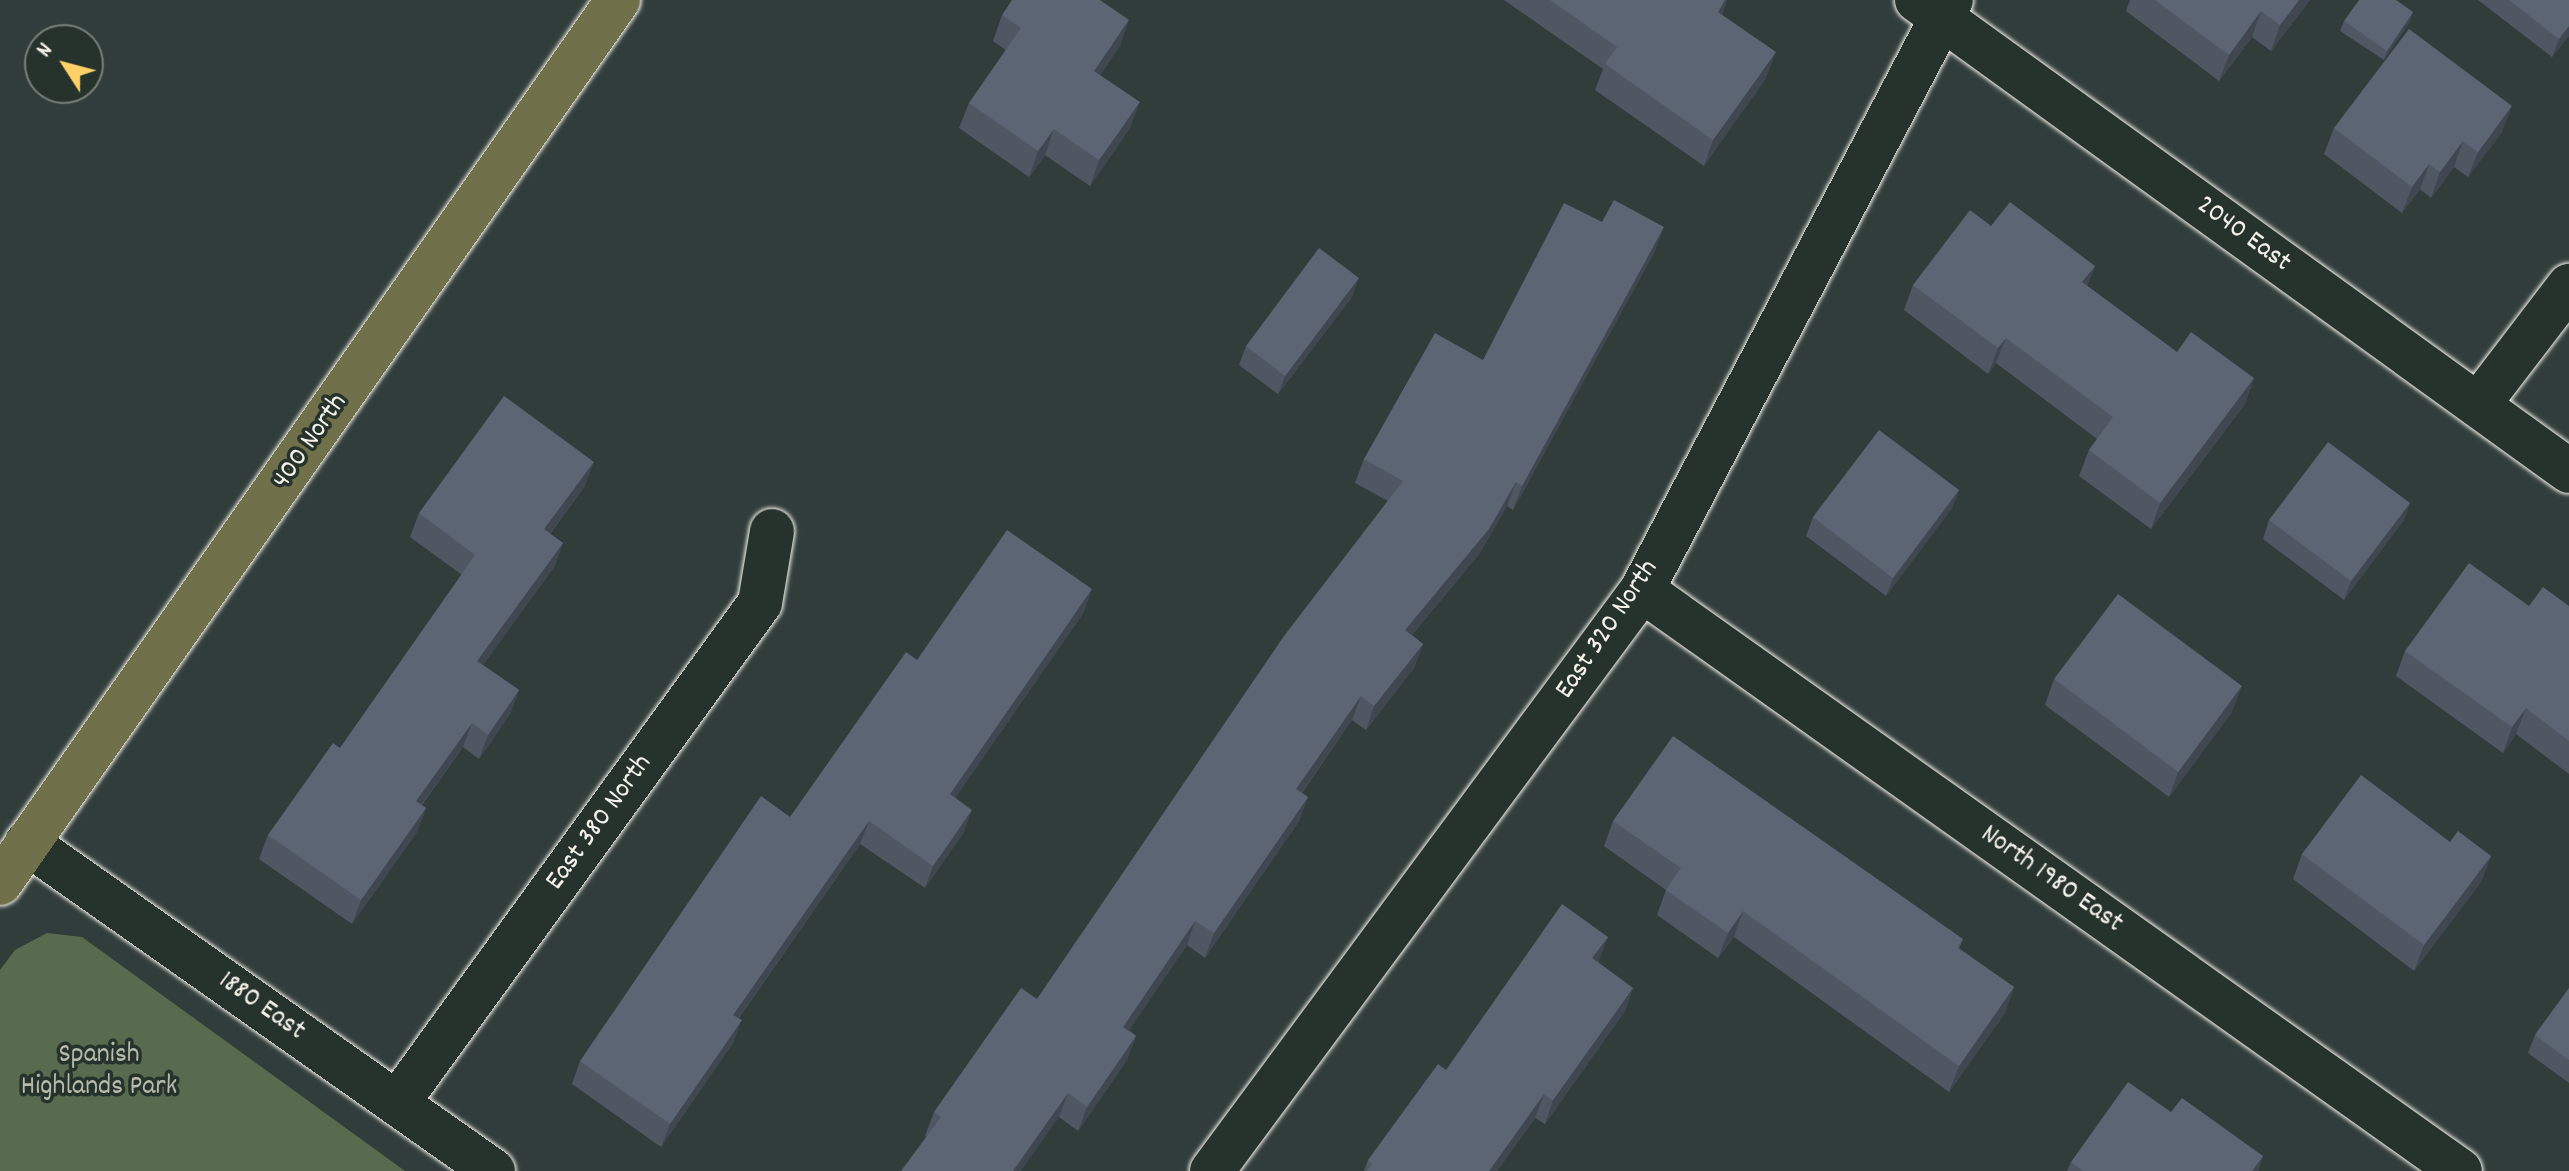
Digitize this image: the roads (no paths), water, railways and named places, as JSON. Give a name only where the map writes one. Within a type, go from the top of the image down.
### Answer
[{"type":"main road","name":"400 North","points":[[0,883],[618,0]]},
{"type":"street","name":"2040 East","points":[[1936,5],[2569,471]]},
{"type":"street","name":"East 320 North","points":[[1212,1171],[1642,590],[1936,5]]},
{"type":"street","points":[[2478,405],[2569,286]]},
{"type":"street","name":"East 380 North","points":[[398,1102],[760,603],[772,531]]},
{"type":"street","name":"North 1980 East","points":[[1642,590],[2460,1171]]},
{"type":"street","name":"1880 East","points":[[27,843],[493,1171]]},
{"type":"park label","name":"Spanish Highlands Park","points":[[99,1072]]}]
